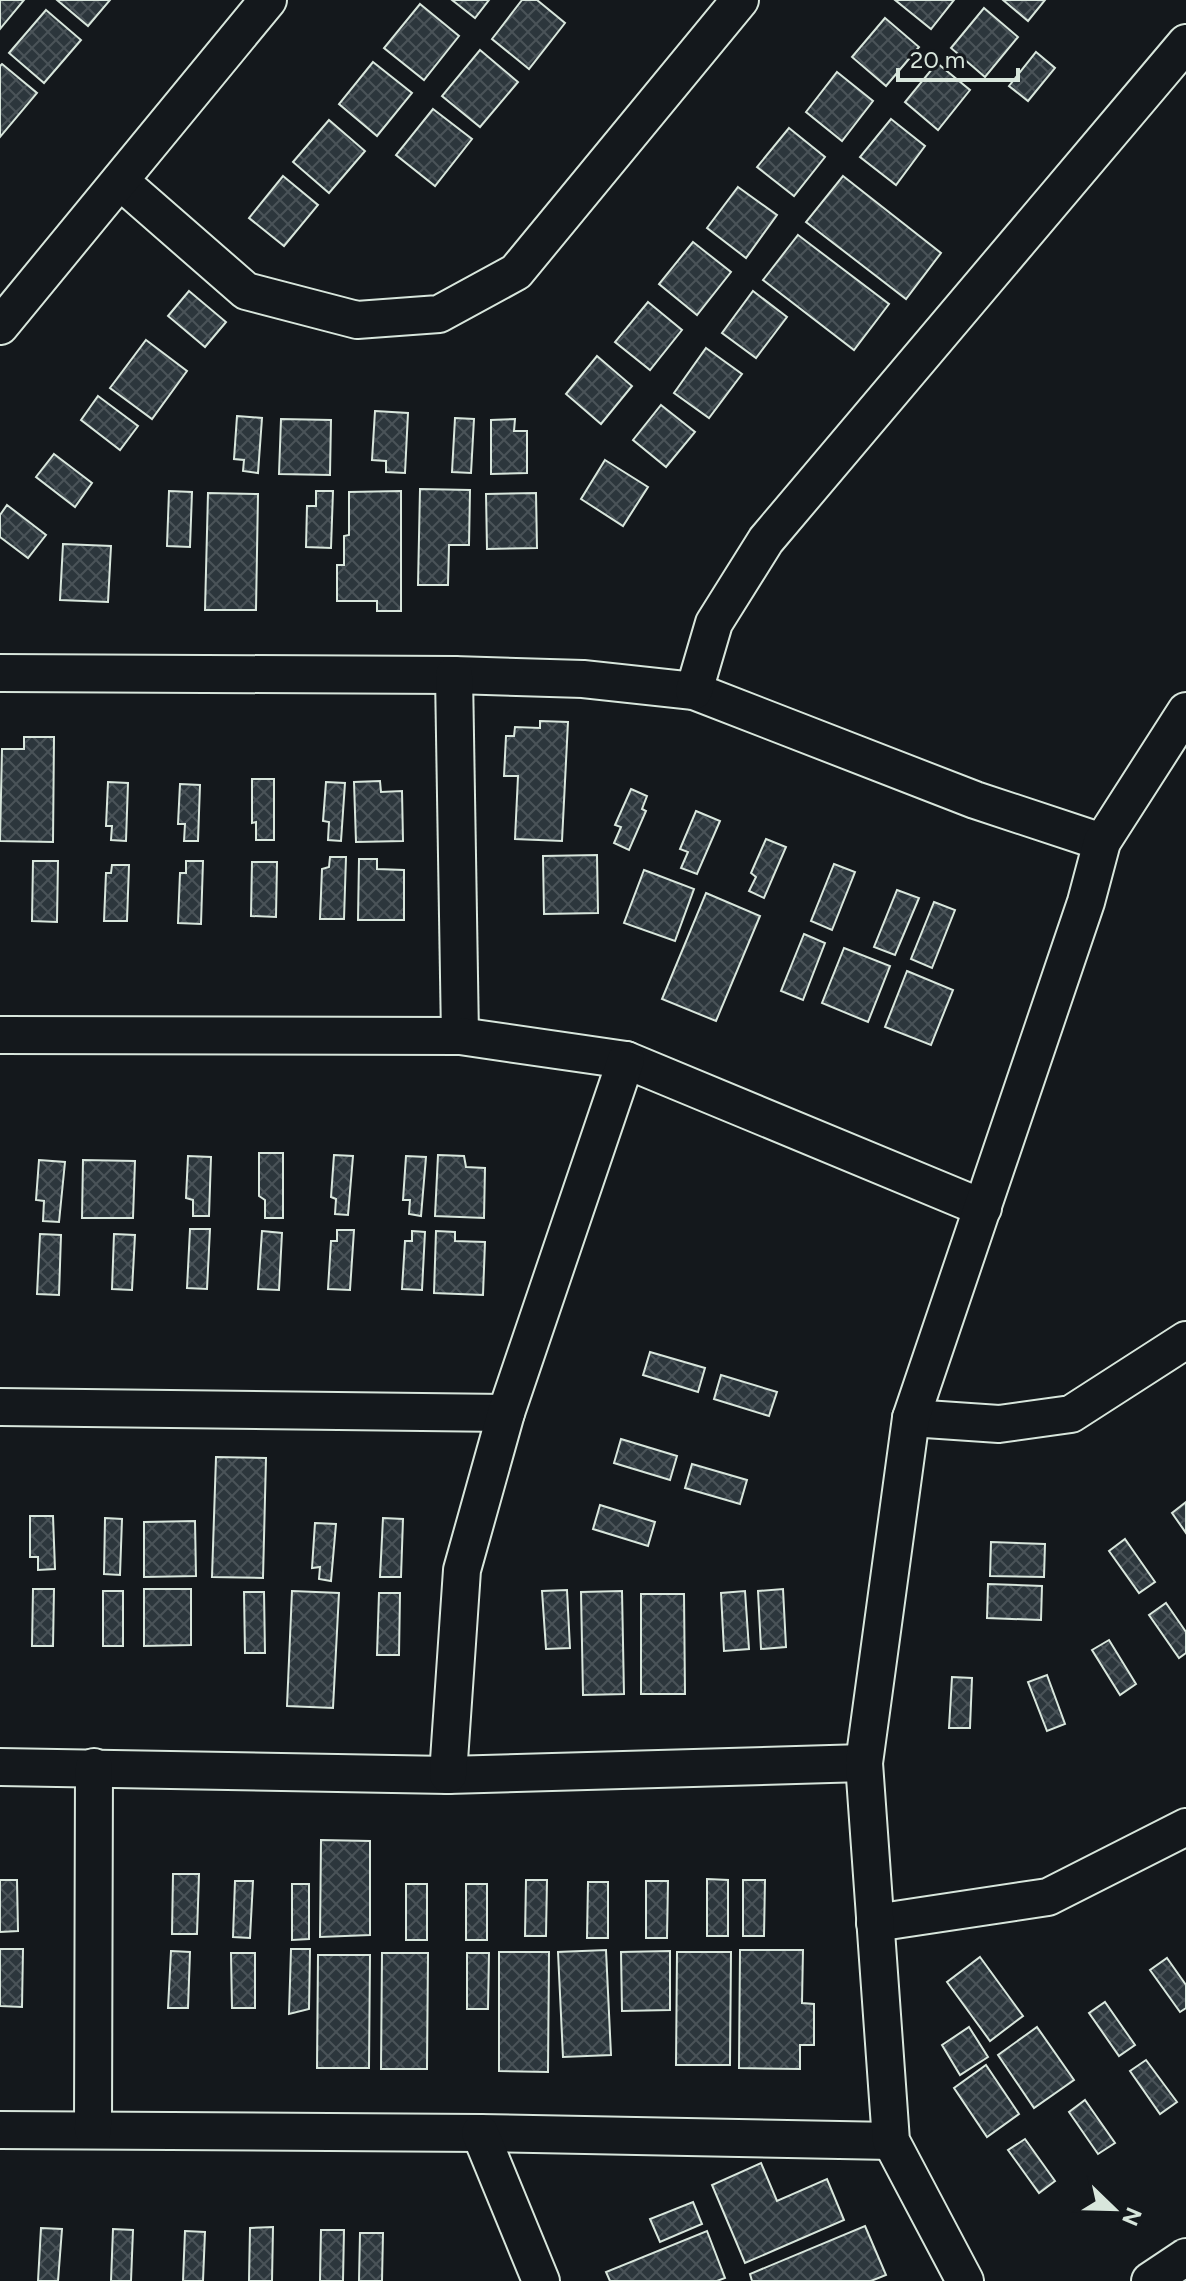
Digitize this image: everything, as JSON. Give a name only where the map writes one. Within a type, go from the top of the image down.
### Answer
[{"type":"street","points":[[0,326],[268,0]]},
{"type":"street","points":[[120,181],[246,291],[357,320],[439,314],[516,272],[740,0]]},
{"type":"street","points":[[694,691],[714,623],[766,540],[1186,43]]},
{"type":"street","points":[[0,673],[454,675],[583,679],[694,691],[975,800],[1102,842]]},
{"type":"street","points":[[454,675],[460,1036]]},
{"type":"street","points":[[965,2281],[891,2141],[864,1763],[911,1418],[1086,902],[1102,842],[1186,711]]},
{"type":"street","points":[[0,1035],[460,1036],[626,1060],[983,1208]]},
{"type":"street","points":[[448,1775],[462,1570],[506,1413],[626,1060]]},
{"type":"street","points":[[911,1418],[999,1424],[1071,1414],[1186,1340]]},
{"type":"street","points":[[0,1407],[506,1413]]},
{"type":"street","points":[[0,1767],[448,1775],[864,1763]]},
{"type":"street","points":[[93,2130],[94,1767]]},
{"type":"street","points":[[875,1923],[1048,1897],[1186,1827]]},
{"type":"street","points":[[0,2130],[480,2133],[891,2141]]},
{"type":"street","points":[[480,2133],[541,2281]]},
{"type":"street","points":[[1150,2281],[1186,2257]]},
{"type":"building","points":[[0,0],[24,0],[0,29]]},
{"type":"building","points":[[57,0],[110,0],[88,26]]},
{"type":"building","points":[[452,0],[489,0],[475,18]]},
{"type":"building","points":[[522,0],[537,0],[565,23],[529,69],[492,39]]},
{"type":"building","points":[[895,0],[954,0],[931,29]]},
{"type":"building","points":[[1003,0],[1045,0],[1028,21]]},
{"type":"building","points":[[420,4],[459,36],[424,80],[384,48]]},
{"type":"building","points":[[984,8],[1018,37],[985,77],[951,48]]},
{"type":"building","points":[[46,10],[81,40],[44,83],[9,53]]},
{"type":"building","points":[[885,18],[919,47],[886,86],[852,57]]},
{"type":"building","points":[[480,50],[518,82],[480,127],[442,96]]},
{"type":"building","points":[[1036,52],[1055,68],[1028,101],[1009,86]]},
{"type":"building","points":[[373,62],[412,93],[377,136],[339,104]]},
{"type":"building","points":[[937,63],[970,90],[938,130],[905,102]]},
{"type":"building","points":[[2,64],[37,93],[0,137],[0,66]]},
{"type":"building","points":[[837,72],[873,101],[842,141],[806,112]]},
{"type":"building","points":[[433,109],[472,139],[435,186],[396,155]]},
{"type":"building","points":[[891,119],[925,146],[896,185],[860,157]]},
{"type":"building","points":[[329,120],[365,151],[329,193],[293,162]]},
{"type":"building","points":[[789,128],[825,157],[794,196],[757,167]]},
{"type":"building","points":[[283,176],[318,205],[284,246],[249,218]]},
{"type":"building","points":[[843,176],[941,253],[906,299],[806,222]]},
{"type":"building","points":[[738,187],[777,215],[746,258],[707,228]]},
{"type":"building","points":[[798,235],[889,304],[854,350],[763,280]]},
{"type":"building","points":[[693,242],[731,272],[697,315],[659,284]]},
{"type":"building","points":[[189,291],[226,322],[205,347],[168,316]]},
{"type":"building","points":[[753,291],[787,317],[756,358],[722,333]]},
{"type":"building","points":[[648,302],[682,330],[650,370],[615,342]]},
{"type":"building","points":[[146,340],[187,371],[152,419],[110,388]]},
{"type":"building","points":[[706,348],[742,374],[709,418],[674,393]]},
{"type":"building","points":[[597,356],[632,386],[601,424],[566,394]]},
{"type":"building","points":[[98,396],[138,426],[120,450],[81,420]]},
{"type":"building","points":[[661,405],[695,432],[666,467],[633,440]]},
{"type":"building","points":[[375,411],[408,413],[405,473],[386,472],[386,461],[372,460]]},
{"type":"building","points":[[237,416],[262,418],[258,473],[243,471],[244,460],[234,459]]},
{"type":"building","points":[[455,418],[474,419],[471,473],[452,472]]},
{"type":"building","points":[[281,419],[331,420],[330,475],[279,474]]},
{"type":"building","points":[[515,419],[514,431],[527,431],[527,473],[491,474],[491,420]]},
{"type":"building","points":[[54,454],[92,483],[75,507],[36,477]]},
{"type":"building","points":[[605,460],[648,487],[623,526],[581,499]]},
{"type":"building","points":[[420,489],[470,490],[469,545],[449,545],[448,585],[418,585]]},
{"type":"building","points":[[169,491],[192,492],[190,547],[167,546]]},
{"type":"building","points":[[316,491],[333,491],[331,548],[306,547],[307,506],[316,506]]},
{"type":"building","points":[[401,491],[401,611],[377,611],[377,601],[337,601],[337,565],[344,565],[344,536],[349,535],[349,492]]},
{"type":"building","points":[[208,493],[258,494],[256,610],[205,610]]},
{"type":"building","points":[[536,493],[537,548],[487,549],[486,494]]},
{"type":"building","points":[[7,505],[46,535],[28,558],[0,537],[0,515]]},
{"type":"building","points":[[63,544],[111,546],[108,602],[60,600]]},
{"type":"building","points":[[540,721],[568,722],[562,841],[515,839],[518,776],[504,776],[506,736],[514,736],[515,727],[540,728]]},
{"type":"building","points":[[24,737],[54,737],[53,842],[0,841],[2,749],[24,749]]},
{"type":"building","points":[[252,779],[274,779],[274,840],[256,840],[256,822],[252,823]]},
{"type":"building","points":[[380,781],[381,792],[402,791],[403,841],[356,842],[354,782]]},
{"type":"building","points":[[108,782],[128,783],[126,841],[111,840],[112,826],[106,826]]},
{"type":"building","points":[[326,782],[345,783],[341,841],[328,840],[329,822],[323,821]]},
{"type":"building","points":[[180,784],[200,785],[198,841],[184,841],[185,824],[178,824]]},
{"type":"building","points":[[631,789],[647,796],[642,809],[646,811],[629,850],[614,843],[621,827],[615,825]]},
{"type":"building","points":[[696,811],[720,821],[697,874],[681,868],[688,852],[680,849]]},
{"type":"building","points":[[766,839],[786,847],[764,898],[749,891],[756,877],[751,873]]},
{"type":"building","points":[[597,855],[598,913],[544,914],[543,856]]},
{"type":"building","points":[[330,857],[346,857],[344,919],[320,919],[322,869],[329,867]]},
{"type":"building","points":[[359,859],[377,859],[377,869],[404,870],[404,920],[358,920]]},
{"type":"building","points":[[33,861],[58,861],[57,922],[32,921]]},
{"type":"building","points":[[186,861],[203,861],[201,924],[178,923],[180,873],[186,873]]},
{"type":"building","points":[[252,862],[277,862],[276,917],[251,916]]},
{"type":"building","points":[[834,864],[855,872],[832,930],[811,921]]},
{"type":"building","points":[[112,865],[129,865],[127,921],[104,921],[106,873],[111,873]]},
{"type":"building","points":[[644,870],[694,889],[675,941],[624,923]]},
{"type":"building","points":[[897,890],[919,898],[895,955],[874,947]]},
{"type":"building","points":[[706,893],[760,916],[716,1021],[662,999]]},
{"type":"building","points":[[934,902],[955,910],[932,968],[911,959]]},
{"type":"building","points":[[804,934],[825,943],[803,1000],[781,991]]},
{"type":"building","points":[[844,948],[890,966],[868,1022],[822,1003]]},
{"type":"building","points":[[907,971],[953,990],[931,1045],[885,1027]]},
{"type":"building","points":[[259,1153],[283,1153],[283,1218],[265,1218],[265,1200],[259,1196]]},
{"type":"building","points":[[334,1155],[353,1156],[348,1215],[335,1214],[336,1199],[331,1197]]},
{"type":"building","points":[[438,1155],[464,1156],[466,1167],[485,1168],[484,1218],[435,1216]]},
{"type":"building","points":[[188,1156],[211,1157],[209,1216],[193,1216],[193,1200],[186,1198]]},
{"type":"building","points":[[406,1156],[426,1157],[421,1216],[409,1214],[410,1200],[403,1200]]},
{"type":"building","points":[[39,1160],[65,1162],[59,1222],[43,1221],[44,1201],[36,1200]]},
{"type":"building","points":[[83,1160],[135,1161],[133,1218],[82,1218]]},
{"type":"building","points":[[190,1229],[210,1229],[207,1289],[187,1288]]},
{"type":"building","points":[[337,1230],[354,1230],[350,1290],[328,1289],[331,1241],[337,1241]]},
{"type":"building","points":[[262,1231],[282,1233],[279,1290],[258,1289]]},
{"type":"building","points":[[412,1231],[425,1232],[422,1290],[402,1289],[405,1241],[412,1241]]},
{"type":"building","points":[[436,1231],[455,1232],[455,1241],[485,1242],[483,1295],[434,1293]]},
{"type":"building","points":[[40,1234],[61,1235],[59,1295],[37,1294]]},
{"type":"building","points":[[114,1234],[135,1235],[132,1290],[112,1289]]},
{"type":"building","points":[[650,1352],[705,1368],[698,1392],[643,1375]]},
{"type":"building","points":[[721,1375],[777,1392],[769,1416],[714,1399]]},
{"type":"building","points":[[621,1439],[677,1456],[670,1480],[614,1463]]},
{"type":"building","points":[[216,1457],[266,1458],[263,1578],[212,1577]]},
{"type":"building","points":[[692,1464],[747,1480],[740,1504],[685,1488]]},
{"type":"building","points":[[1186,1502],[1186,1533],[1172,1513]]},
{"type":"building","points":[[600,1505],[655,1522],[648,1546],[593,1529]]},
{"type":"building","points":[[30,1516],[53,1516],[55,1569],[38,1570],[38,1557],[30,1557]]},
{"type":"building","points":[[105,1518],[122,1519],[120,1575],[104,1574]]},
{"type":"building","points":[[383,1518],[403,1519],[401,1577],[380,1577]]},
{"type":"building","points":[[195,1521],[196,1576],[144,1577],[144,1522]]},
{"type":"building","points":[[315,1523],[336,1524],[331,1581],[319,1579],[320,1567],[312,1568]]},
{"type":"building","points":[[1125,1539],[1155,1582],[1139,1593],[1109,1551]]},
{"type":"building","points":[[991,1542],[1045,1544],[1044,1577],[990,1576]]},
{"type":"building","points":[[988,1584],[1042,1586],[1041,1620],[987,1618]]},
{"type":"building","points":[[33,1589],[54,1589],[53,1646],[32,1646]]},
{"type":"building","points":[[144,1589],[191,1589],[191,1645],[144,1646]]},
{"type":"building","points":[[783,1589],[786,1647],[761,1649],[758,1591]]},
{"type":"building","points":[[567,1590],[570,1648],[546,1649],[542,1591]]},
{"type":"building","points":[[103,1591],[123,1591],[123,1646],[103,1646]]},
{"type":"building","points":[[292,1591],[339,1593],[333,1708],[287,1706]]},
{"type":"building","points":[[622,1591],[624,1694],[583,1695],[581,1592]]},
{"type":"building","points":[[745,1591],[749,1649],[724,1651],[721,1593]]},
{"type":"building","points":[[244,1592],[264,1592],[265,1653],[245,1653]]},
{"type":"building","points":[[379,1593],[400,1593],[399,1655],[377,1655]]},
{"type":"building","points":[[641,1594],[684,1594],[685,1694],[641,1694]]},
{"type":"building","points":[[1166,1603],[1186,1632],[1186,1653],[1179,1658],[1149,1615]]},
{"type":"building","points":[[1109,1640],[1136,1684],[1120,1695],[1092,1650]]},
{"type":"building","points":[[1047,1675],[1065,1724],[1047,1731],[1028,1682]]},
{"type":"building","points":[[952,1677],[972,1678],[970,1728],[949,1728]]},
{"type":"building","points":[[321,1840],[370,1841],[370,1935],[320,1937]]},
{"type":"building","points":[[173,1874],[199,1874],[197,1934],[172,1934]]},
{"type":"building","points":[[707,1879],[728,1880],[728,1936],[707,1936]]},
{"type":"building","points":[[0,1880],[17,1880],[18,1931],[0,1932]]},
{"type":"building","points":[[526,1880],[547,1880],[546,1936],[525,1936]]},
{"type":"building","points":[[743,1880],[765,1880],[764,1936],[743,1936]]},
{"type":"building","points":[[235,1881],[253,1881],[250,1938],[233,1937]]},
{"type":"building","points":[[646,1881],[668,1881],[667,1938],[646,1938]]},
{"type":"building","points":[[588,1882],[608,1882],[608,1938],[587,1938]]},
{"type":"building","points":[[292,1884],[309,1884],[309,1939],[292,1940]]},
{"type":"building","points":[[406,1884],[427,1884],[427,1940],[406,1940]]},
{"type":"building","points":[[466,1884],[487,1884],[487,1940],[466,1940]]},
{"type":"building","points":[[0,1949],[23,1949],[22,2007],[0,2006]]},
{"type":"building","points":[[291,1949],[310,1949],[309,2009],[289,2014]]},
{"type":"building","points":[[606,1950],[611,2055],[563,2057],[558,1952]]},
{"type":"building","points":[[740,1950],[803,1950],[802,2003],[814,2004],[814,2045],[800,2045],[800,2069],[739,2068]]},
{"type":"building","points":[[171,1951],[190,1952],[188,2008],[168,2008]]},
{"type":"building","points":[[670,1951],[670,2010],[622,2011],[621,1952]]},
{"type":"building","points":[[499,1952],[549,1952],[548,2072],[499,2071]]},
{"type":"building","points":[[677,1952],[731,1952],[730,2065],[676,2065]]},
{"type":"building","points":[[231,1953],[255,1953],[255,2008],[232,2008]]},
{"type":"building","points":[[382,1953],[428,1953],[427,2069],[381,2069]]},
{"type":"building","points":[[467,1953],[489,1953],[488,2009],[467,2009]]},
{"type":"building","points":[[318,1955],[370,1955],[369,2068],[317,2068]]},
{"type":"building","points":[[980,1957],[1023,2016],[990,2041],[947,1982]]},
{"type":"building","points":[[1167,1958],[1186,1985],[1186,2008],[1180,2012],[1150,1970]]},
{"type":"building","points":[[1105,2002],[1135,2045],[1119,2056],[1089,2013]]},
{"type":"building","points":[[969,2027],[988,2057],[960,2075],[942,2045]]},
{"type":"building","points":[[1037,2027],[1074,2080],[1034,2108],[998,2055]]},
{"type":"building","points":[[1146,2060],[1177,2102],[1160,2114],[1130,2071]]},
{"type":"building","points":[[986,2065],[1019,2114],[987,2137],[954,2088]]},
{"type":"building","points":[[1085,2100],[1115,2143],[1098,2154],[1069,2112]]},
{"type":"building","points":[[1025,2139],[1055,2181],[1039,2193],[1008,2150]]},
{"type":"building","points":[[761,2163],[777,2201],[827,2179],[844,2220],[745,2263],[712,2185]]},
{"type":"building","points":[[693,2202],[702,2224],[660,2242],[650,2219]]},
{"type":"building","points":[[865,2226],[886,2275],[871,2281],[752,2281],[750,2274]]},
{"type":"building","points":[[273,2227],[272,2281],[249,2281],[250,2228]]},
{"type":"building","points":[[41,2228],[62,2229],[58,2281],[38,2281]]},
{"type":"building","points":[[113,2229],[133,2230],[131,2281],[111,2281]]},
{"type":"building","points":[[321,2230],[344,2230],[343,2281],[320,2281]]},
{"type":"building","points":[[185,2231],[205,2232],[203,2281],[183,2281]]},
{"type":"building","points":[[707,2231],[725,2278],[717,2281],[610,2281],[606,2272]]},
{"type":"building","points":[[360,2233],[383,2233],[382,2281],[359,2281]]}]
